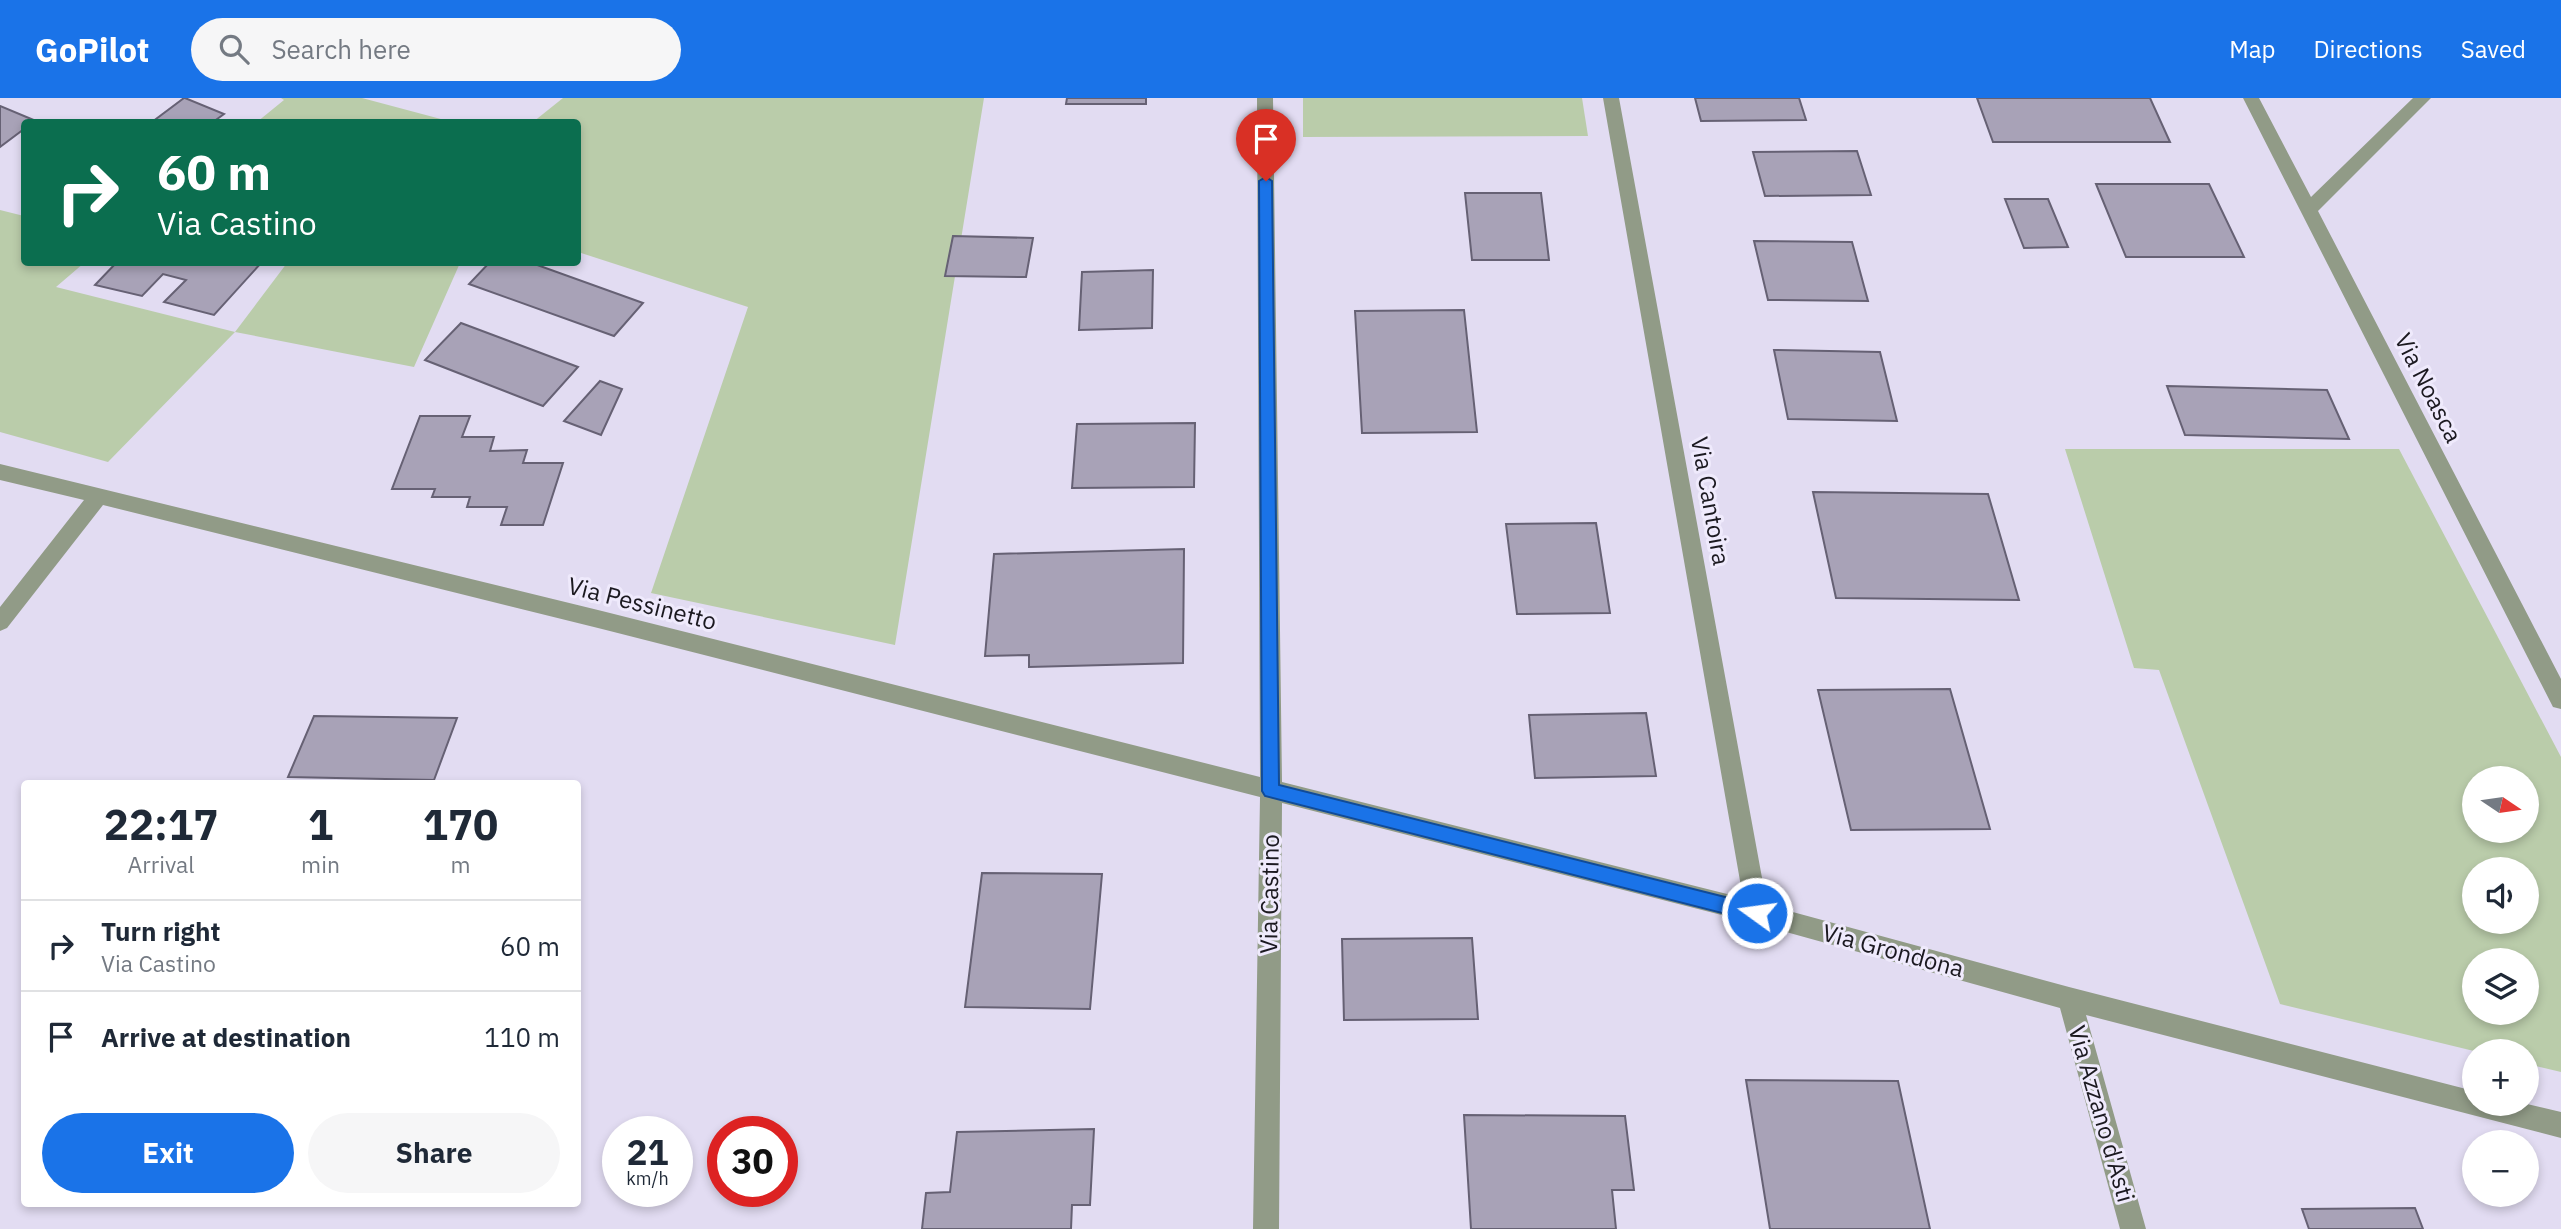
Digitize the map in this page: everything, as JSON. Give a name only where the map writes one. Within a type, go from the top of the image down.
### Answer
[{"type":"street","name":"Via Castino","points":[[1265,98],[1271,791],[1266,1229]]},
{"type":"street","name":"Via Cantoira","points":[[1611,98],[1757,913]]},
{"type":"street","name":"Via Noasca","points":[[2251,98],[2561,700]]},
{"type":"street","points":[[2309,209],[2423,98]]},
{"type":"street","name":"Via Pessinetto","points":[[0,472],[616,624],[1271,791]]},
{"type":"street","points":[[0,622],[98,497]]},
{"type":"street","name":"Via Grondona","points":[[1271,791],[1757,913],[2069,999],[2462,1100]]},
{"type":"street","name":"Via Azzano d'Asti","points":[[2069,999],[2133,1229]]},
{"type":"street","points":[[2526,1116],[2561,1125]]},
{"type":"green space","points":[[281,98],[362,98],[441,119],[261,119],[284,100]]},
{"type":"green space","points":[[563,98],[984,98],[895,645],[651,593],[748,307],[581,253],[581,119],[537,119]]},
{"type":"green space","points":[[1303,98],[1582,98],[1588,136],[1303,137]]},
{"type":"green space","points":[[0,210],[21,215],[21,266],[80,266],[56,287],[235,332],[108,462],[0,432]]},
{"type":"green space","points":[[285,266],[459,266],[414,367],[235,332]]},
{"type":"green space","points":[[2065,449],[2399,449],[2561,757],[2561,1072],[2539,1067],[2539,1039],[2462,1039],[2462,1048],[2280,1004],[2159,670],[2134,668]]},
{"type":"building","points":[[184,98],[224,114],[217,119],[156,119]]},
{"type":"building","points":[[1067,98],[1146,98],[1146,104],[1066,104]]},
{"type":"building","points":[[1695,98],[1799,98],[1806,120],[1701,121]]},
{"type":"building","points":[[1977,98],[2150,98],[2170,142],[1993,142]]},
{"type":"building","points":[[0,106],[31,119],[21,119],[21,131],[0,147]]},
{"type":"building","points":[[1857,151],[1871,195],[1765,196],[1753,152]]},
{"type":"building","points":[[2096,184],[2209,184],[2244,257],[2126,257]]},
{"type":"building","points":[[1465,193],[1541,193],[1549,260],[1472,260]]},
{"type":"building","points":[[2005,199],[2048,199],[2068,247],[2024,248]]},
{"type":"building","points":[[953,236],[1033,238],[1026,277],[945,276]]},
{"type":"building","points":[[1754,241],[1852,242],[1868,301],[1768,300]]},
{"type":"building","points":[[113,266],[258,266],[214,315],[164,302],[186,280],[163,274],[142,296],[95,285]]},
{"type":"building","points":[[486,266],[540,266],[643,303],[614,336],[469,284]]},
{"type":"building","points":[[1153,270],[1152,328],[1079,330],[1082,272]]},
{"type":"building","points":[[1464,310],[1477,432],[1362,433],[1355,311]]},
{"type":"building","points":[[461,323],[578,367],[543,406],[425,360]]},
{"type":"building","points":[[1774,350],[1880,352],[1897,421],[1788,419]]},
{"type":"building","points":[[600,381],[622,389],[601,435],[564,421]]},
{"type":"building","points":[[2167,386],[2327,390],[2349,439],[2185,435]]},
{"type":"building","points":[[420,416],[470,416],[462,437],[494,437],[490,451],[527,450],[523,463],[563,463],[543,525],[501,525],[507,507],[467,507],[470,497],[432,497],[435,489],[392,489]]},
{"type":"building","points":[[1195,423],[1194,487],[1072,488],[1077,424]]},
{"type":"building","points":[[1813,492],[1988,494],[2019,600],[1836,598]]},
{"type":"building","points":[[1596,523],[1610,613],[1517,614],[1506,524]]},
{"type":"building","points":[[1184,549],[1183,663],[1029,667],[1029,655],[985,656],[994,554]]},
{"type":"building","points":[[1950,689],[1990,829],[1851,830],[1818,690]]},
{"type":"building","points":[[1646,713],[1656,776],[1535,778],[1529,715]]},
{"type":"building","points":[[314,716],[457,718],[434,780],[288,777]]},
{"type":"building","points":[[982,873],[1102,874],[1090,1009],[965,1007]]},
{"type":"building","points":[[1472,938],[1478,1019],[1344,1020],[1342,939]]},
{"type":"building","points":[[1746,1080],[1898,1081],[1930,1229],[1770,1229]]},
{"type":"building","points":[[1464,1115],[1625,1116],[1634,1190],[1612,1190],[1616,1229],[1471,1229]]},
{"type":"building","points":[[1094,1129],[1090,1205],[1072,1205],[1071,1229],[922,1229],[926,1193],[950,1192],[957,1132]]},
{"type":"building","points":[[2415,1208],[2423,1229],[2309,1229],[2302,1209]]},
{"type":"route","points":[[1266,181],[1271,791],[1757,913]]}]
